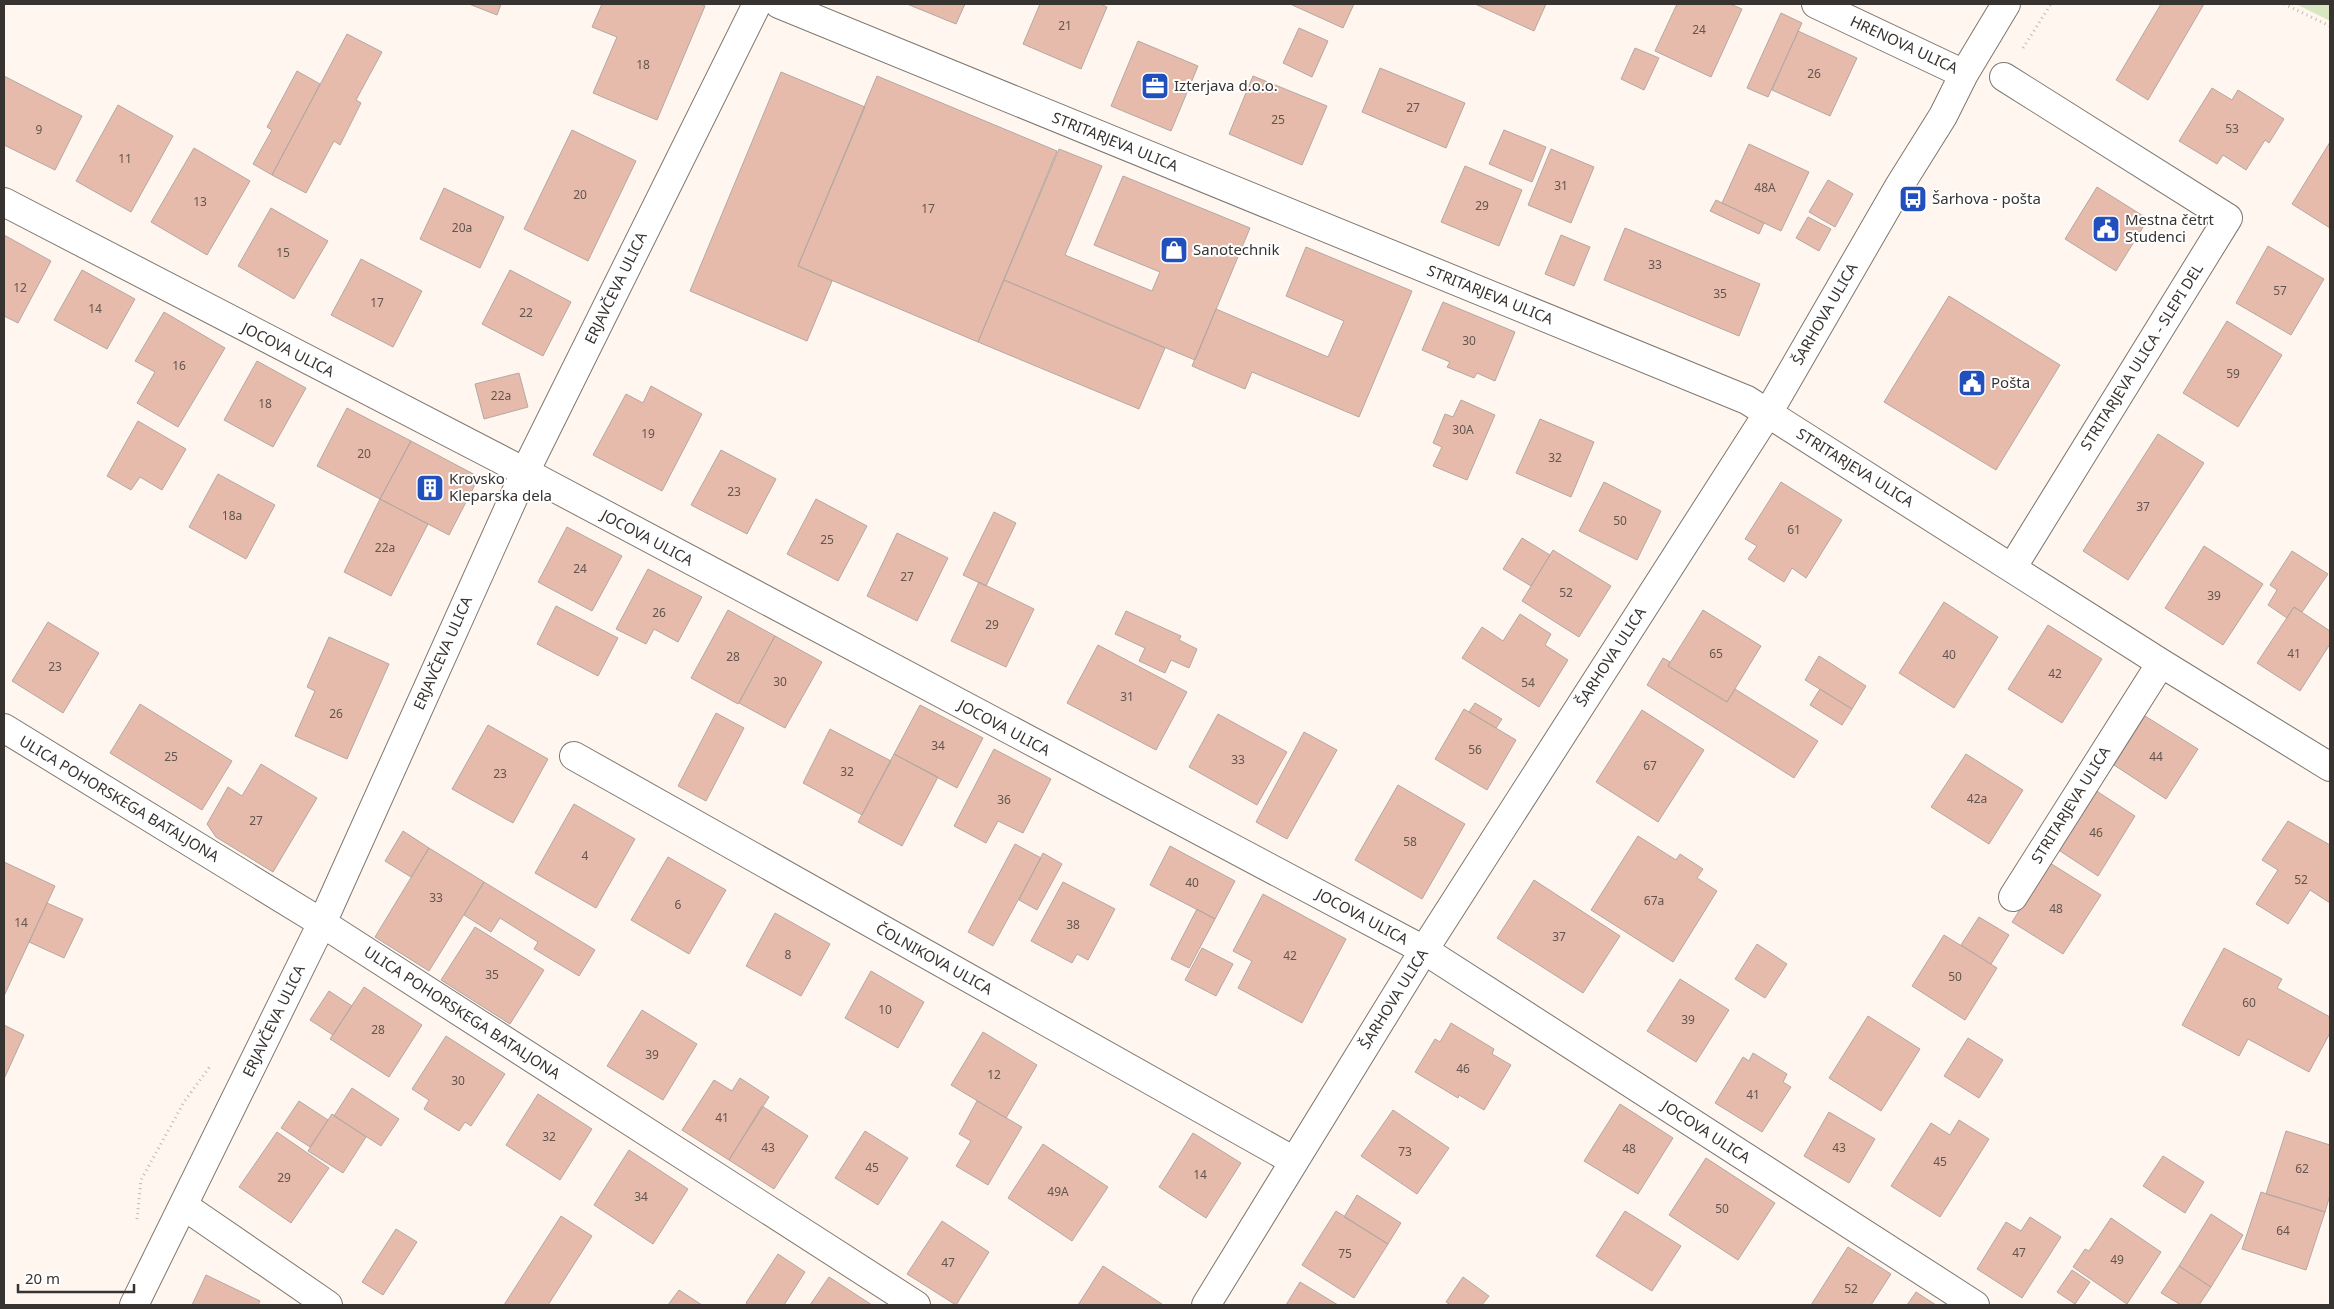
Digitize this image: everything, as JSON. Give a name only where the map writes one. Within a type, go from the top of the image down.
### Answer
[{"type":"street","name":"ERJAVČEVA ULICA","points":[[134,1305],[322,923],[525,472],[757,4]]},
{"type":"street","name":"STRITARJEVA ULICA","points":[[779,4],[1729,393],[1768,412],[2161,663],[2330,767]]},
{"type":"street","name":"HRENOVA ULICA","points":[[1816,4],[1964,74]]},
{"type":"street","name":"ŠARHOVA ULICA","points":[[1206,1305],[1424,950],[1768,412],[1898,188],[1943,116],[1964,74],[2006,4]]},
{"type":"street","name":"STRITARJEVA ULICA - SLEPI DEL","points":[[2004,78],[2228,218],[2012,568]]},
{"type":"street","name":"JOCOVA ULICA","points":[[4,202],[525,472],[1424,950],[1975,1305]]},
{"type":"street","name":"STRITARJEVA ULICA","points":[[2013,897],[2161,663]]},
{"type":"street","name":"ULICA POHORSKEGA BATALJONA","points":[[4,728],[322,923],[916,1305]]},
{"type":"street","name":"ČOLNIKOVA ULICA","points":[[574,756],[1294,1162]]},
{"type":"street","points":[[184,1206],[328,1305]]},
{"type":"path","points":[[2284,4],[2330,26]]},
{"type":"green space","points":[[2296,4],[2330,4],[2330,21]]},
{"type":"building","points":[[469,4],[501,4],[497,15]]},
{"type":"building","points":[[602,4],[700,4],[705,6],[657,120],[593,93],[617,37],[592,27]]},
{"type":"building","points":[[907,4],[965,4],[956,24]]},
{"type":"building","points":[[1040,4],[1100,4],[1107,7],[1081,69],[1023,44]]},
{"type":"building","points":[[1290,4],[1354,4],[1343,28]]},
{"type":"building","points":[[1475,4],[1546,4],[1534,31]]},
{"type":"building","points":[[1677,4],[1730,4],[1742,9],[1711,77],[1655,51]]},
{"type":"building","points":[[2161,4],[2204,4],[2148,100],[2116,80]]},
{"type":"building","points":[[1781,13],[1802,23],[1768,97],[1747,88]]},
{"type":"building","points":[[1299,28],[1328,41],[1312,77],[1283,63]]},
{"type":"building","points":[[1798,31],[1857,58],[1830,116],[1772,90]]},
{"type":"building","points":[[347,34],[382,52],[356,100],[361,103],[340,145],[334,141],[306,193],[272,175]]},
{"type":"building","name":"Izterjava d.o.o.","points":[[1138,41],[1198,66],[1171,131],[1111,106]]},
{"type":"building","points":[[1635,48],[1659,58],[1644,90],[1621,79]]},
{"type":"building","points":[[1380,68],[1465,103],[1446,148],[1362,112]]},
{"type":"building","points":[[297,71],[320,84],[272,175],[253,164],[272,130],[267,127]]},
{"type":"building","points":[[781,72],[865,107],[798,266],[832,281],[807,341],[690,291]]},
{"type":"building","points":[[4,76],[82,116],[55,170],[4,145]]},
{"type":"building","points":[[877,76],[1057,151],[978,342],[798,266]]},
{"type":"building","points":[[1253,76],[1327,106],[1302,165],[1229,134]]},
{"type":"building","points":[[2212,88],[2232,100],[2238,90],[2284,119],[2269,143],[2265,140],[2246,170],[2223,155],[2217,164],[2179,141]]},
{"type":"building","points":[[118,105],[173,136],[131,212],[76,181]]},
{"type":"building","points":[[572,130],[636,161],[588,261],[524,229]]},
{"type":"building","points":[[1504,130],[1546,147],[1532,182],[1489,164]]},
{"type":"building","points":[[2330,142],[2330,228],[2292,204]]},
{"type":"building","points":[[1749,144],[1809,172],[1781,231],[1722,203]]},
{"type":"building","points":[[194,148],[250,181],[207,255],[151,222]]},
{"type":"building","name":"Sanotechnik","points":[[1059,149],[1102,166],[1065,255],[1152,291],[1160,272],[1094,245],[1123,176],[1250,228],[1195,360],[1004,280]]},
{"type":"building","points":[[1551,149],[1594,167],[1571,223],[1528,205]]},
{"type":"building","points":[[1465,166],[1522,190],[1499,246],[1441,222]]},
{"type":"building","points":[[1828,180],[1853,194],[1835,227],[1809,212]]},
{"type":"building","name":"Mestna četrt Studenci","points":[[2097,187],[2148,219],[2116,271],[2065,239]]},
{"type":"building","points":[[444,188],[504,217],[480,268],[420,239]]},
{"type":"building","points":[[1716,200],[1764,223],[1759,234],[1710,211]]},
{"type":"building","points":[[271,208],[328,241],[294,299],[238,266]]},
{"type":"building","points":[[1808,217],[1831,229],[1819,251],[1796,238]]},
{"type":"building","points":[[1625,228],[1760,284],[1739,336],[1604,280]]},
{"type":"building","points":[[4,235],[51,261],[18,323],[4,316]]},
{"type":"building","points":[[1561,235],[1590,247],[1574,286],[1545,274]]},
{"type":"building","points":[[2268,246],[2324,279],[2291,335],[2236,303]]},
{"type":"building","points":[[1306,247],[1412,291],[1359,417],[1252,372],[1245,389],[1192,366],[1216,309],[1328,357],[1344,321],[1286,296]]},
{"type":"building","points":[[361,259],[422,291],[393,347],[331,315]]},
{"type":"building","points":[[82,270],[135,299],[107,349],[54,320]]},
{"type":"building","points":[[510,270],[571,302],[543,356],[482,324]]},
{"type":"building","points":[[1004,280],[1165,348],[1139,409],[978,342]]},
{"type":"building","name":"Pošta","points":[[1949,296],[2060,365],[1996,470],[1884,402]]},
{"type":"building","points":[[1443,302],[1515,332],[1495,381],[1477,373],[1474,378],[1447,367],[1450,362],[1422,350]]},
{"type":"building","points":[[164,312],[225,348],[178,427],[137,403],[155,372],[135,361]]},
{"type":"building","points":[[2227,321],[2282,355],[2238,427],[2183,393]]},
{"type":"building","points":[[257,361],[306,388],[273,447],[224,420]]},
{"type":"building","points":[[519,373],[528,407],[484,419],[475,384]]},
{"type":"building","points":[[651,386],[702,414],[662,491],[593,455],[626,394],[643,403]]},
{"type":"building","points":[[1461,400],[1495,415],[1467,480],[1433,466],[1442,447],[1433,443],[1445,414],[1453,417]]},
{"type":"building","points":[[347,408],[411,441],[380,499],[317,466]]},
{"type":"building","points":[[1540,419],[1594,442],[1571,497],[1516,473]]},
{"type":"building","points":[[138,421],[186,449],[162,490],[140,477],[131,490],[107,476]]},
{"type":"building","points":[[2158,434],[2204,463],[2128,580],[2083,551]]},
{"type":"building","name":"Krovsko Kleparska dela","points":[[411,441],[479,477],[449,535],[380,499]]},
{"type":"building","points":[[721,450],[776,479],[747,534],[691,505]]},
{"type":"building","points":[[218,474],[275,505],[246,559],[189,527]]},
{"type":"building","points":[[1604,482],[1661,511],[1637,560],[1579,531]]},
{"type":"building","points":[[1781,482],[1842,520],[1806,578],[1792,568],[1784,582],[1748,559],[1757,546],[1745,539]]},
{"type":"building","points":[[380,499],[428,524],[391,596],[344,572]]},
{"type":"building","points":[[816,499],[867,526],[838,581],[787,554]]},
{"type":"building","points":[[994,512],[1016,523],[986,586],[963,575]]},
{"type":"building","points":[[567,527],[622,556],[592,611],[538,582]]},
{"type":"building","points":[[897,533],[948,558],[917,621],[867,596]]},
{"type":"building","points":[[1522,538],[1550,555],[1531,586],[1503,569]]},
{"type":"building","points":[[2204,546],[2263,584],[2223,645],[2165,608]]},
{"type":"building","points":[[1553,550],[1611,586],[1579,637],[1522,601]]},
{"type":"building","points":[[2292,551],[2328,574],[2302,612],[2294,607],[2287,618],[2268,605],[2277,590],[2270,585]]},
{"type":"building","points":[[648,569],[702,597],[678,642],[654,629],[646,644],[616,629]]},
{"type":"building","points":[[979,582],[1034,609],[1006,667],[951,641]]},
{"type":"building","points":[[1944,602],[1998,637],[1954,708],[1899,673]]},
{"type":"building","points":[[556,606],[618,638],[598,676],[537,644]]},
{"type":"building","points":[[2294,607],[2330,631],[2330,644],[2300,691],[2257,663]]},
{"type":"building","points":[[728,610],[775,636],[738,704],[691,678]]},
{"type":"building","points":[[1703,610],[1761,646],[1727,702],[1668,666]]},
{"type":"building","points":[[1126,611],[1181,636],[1179,640],[1197,649],[1189,668],[1171,660],[1165,673],[1139,661],[1145,648],[1115,634]]},
{"type":"building","points":[[1520,614],[1551,634],[1545,645],[1568,660],[1539,707],[1462,658],[1482,627],[1503,641]]},
{"type":"building","points":[[48,622],[99,653],[63,713],[12,681]]},
{"type":"building","points":[[2048,625],[2102,659],[2062,723],[2008,689]]},
{"type":"building","points":[[775,636],[822,662],[785,728],[739,703]]},
{"type":"building","points":[[329,637],[389,664],[347,759],[295,736],[315,691],[307,687]]},
{"type":"building","points":[[1098,645],[1187,692],[1156,750],[1067,703]]},
{"type":"building","points":[[1819,656],[1866,686],[1852,709],[1805,680]]},
{"type":"building","points":[[1663,658],[1670,662],[1668,666],[1727,702],[1735,689],[1818,741],[1794,778],[1647,685]]},
{"type":"building","points":[[1820,689],[1852,709],[1842,725],[1810,705]]},
{"type":"building","points":[[1475,703],[1502,719],[1496,728],[1469,712]]},
{"type":"building","points":[[140,704],[232,761],[202,810],[110,753]]},
{"type":"building","points":[[920,705],[983,738],[957,788],[894,754]]},
{"type":"building","points":[[1464,709],[1516,740],[1487,790],[1435,759]]},
{"type":"building","points":[[1642,710],[1704,750],[1658,822],[1596,782]]},
{"type":"building","points":[[716,713],[744,728],[706,801],[678,786]]},
{"type":"building","points":[[1218,714],[1287,752],[1257,805],[1189,767]]},
{"type":"building","points":[[2145,716],[2198,749],[2166,799],[2114,765]]},
{"type":"building","points":[[488,725],[548,759],[513,823],[452,789]]},
{"type":"building","points":[[830,729],[891,761],[862,815],[803,783]]},
{"type":"building","points":[[1304,732],[1337,750],[1287,839],[1256,822]]},
{"type":"building","points":[[994,749],[1051,779],[1023,833],[998,821],[986,843],[954,826]]},
{"type":"building","points":[[894,754],[938,777],[902,846],[858,822]]},
{"type":"building","points":[[1966,754],[2023,790],[1989,844],[1931,807]]},
{"type":"building","points":[[261,764],[317,798],[273,872],[216,837],[207,824],[228,787],[242,796]]},
{"type":"building","points":[[1398,785],[1465,824],[1422,899],[1355,860]]},
{"type":"building","points":[[2095,790],[2135,816],[2098,876],[2057,849]]},
{"type":"building","points":[[574,804],[635,839],[596,908],[535,873]]},
{"type":"building","points":[[2288,821],[2330,845],[2330,903],[2310,890],[2288,924],[2256,904],[2278,870],[2262,860]]},
{"type":"building","points":[[403,831],[429,848],[411,877],[385,861]]},
{"type":"building","points":[[1638,836],[1676,860],[1680,854],[1703,869],[1697,878],[1717,891],[1673,962],[1591,910]]},
{"type":"building","points":[[1015,844],[1041,858],[993,946],[968,932]]},
{"type":"building","points":[[1170,846],[1235,881],[1215,919],[1150,885]]},
{"type":"building","points":[[429,848],[484,882],[429,971],[375,937]]},
{"type":"building","points":[[1043,853],[1062,864],[1037,910],[1019,900]]},
{"type":"building","points":[[668,857],[726,890],[689,954],[631,920]]},
{"type":"building","points":[[4,862],[55,886],[4,996]]},
{"type":"building","points":[[2050,863],[2101,895],[2063,954],[2012,922]]},
{"type":"building","points":[[1534,880],[1620,936],[1583,993],[1497,938]]},
{"type":"building","points":[[484,882],[595,950],[579,976],[534,949],[538,942],[500,918],[491,932],[464,915]]},
{"type":"building","points":[[1063,882],[1115,909],[1088,960],[1077,954],[1072,963],[1031,941]]},
{"type":"building","points":[[1263,894],[1346,939],[1302,1023],[1238,988],[1252,961],[1233,951]]},
{"type":"building","points":[[47,903],[83,919],[64,958],[29,942]]},
{"type":"building","points":[[1197,909],[1215,919],[1189,968],[1171,959]]},
{"type":"building","points":[[775,913],[830,944],[801,996],[746,966]]},
{"type":"building","points":[[1979,917],[2009,935],[1991,964],[1961,945]]},
{"type":"building","points":[[475,927],[544,970],[510,1024],[441,980]]},
{"type":"building","points":[[1944,935],[1997,968],[1965,1020],[1912,986]]},
{"type":"building","points":[[1757,944],[1787,964],[1765,998],[1735,979]]},
{"type":"building","points":[[1202,948],[1233,964],[1216,996],[1185,980]]},
{"type":"building","points":[[2224,948],[2282,979],[2277,988],[2330,1017],[2330,1033],[2309,1072],[2248,1039],[2239,1056],[2182,1025]]},
{"type":"building","points":[[871,971],[924,1002],[898,1048],[845,1018]]},
{"type":"building","points":[[1680,979],[1729,1010],[1696,1062],[1647,1031]]},
{"type":"building","points":[[364,987],[422,1025],[389,1077],[330,1039]]},
{"type":"building","points":[[329,991],[352,1006],[333,1035],[310,1020]]},
{"type":"building","points":[[642,1010],[697,1044],[663,1100],[607,1066]]},
{"type":"building","points":[[1868,1016],[1920,1049],[1881,1111],[1829,1078]]},
{"type":"building","points":[[1451,1023],[1494,1049],[1492,1054],[1511,1065],[1484,1110],[1459,1095],[1458,1098],[1415,1072],[1435,1039],[1440,1042]]},
{"type":"building","points":[[4,1025],[24,1035],[4,1079]]},
{"type":"building","points":[[983,1032],[1037,1065],[1006,1118],[951,1085]]},
{"type":"building","points":[[446,1036],[505,1074],[471,1126],[465,1122],[459,1131],[424,1109],[429,1100],[412,1089]]},
{"type":"building","points":[[1968,1038],[2003,1060],[1979,1098],[1944,1076]]},
{"type":"building","points":[[1753,1053],[1787,1074],[1783,1082],[1791,1087],[1762,1132],[1715,1103],[1743,1057],[1749,1061]]},
{"type":"building","points":[[740,1078],[769,1097],[729,1160],[682,1130],[714,1080],[732,1091]]},
{"type":"building","points":[[352,1088],[399,1119],[381,1146],[334,1116]]},
{"type":"building","points":[[538,1094],[592,1129],[560,1180],[506,1145]]},
{"type":"building","points":[[299,1101],[328,1120],[310,1147],[281,1128]]},
{"type":"building","points":[[977,1101],[1022,1127],[988,1185],[956,1166],[971,1141],[959,1134]]},
{"type":"building","points":[[1620,1104],[1673,1138],[1638,1194],[1584,1161]]},
{"type":"building","points":[[762,1106],[808,1136],[774,1189],[729,1160]]},
{"type":"building","points":[[1393,1110],[1449,1148],[1417,1194],[1361,1156]]},
{"type":"building","points":[[1829,1112],[1875,1139],[1849,1183],[1804,1156]]},
{"type":"building","points":[[332,1114],[366,1137],[343,1173],[308,1151]]},
{"type":"building","points":[[1959,1120],[1989,1139],[1940,1217],[1891,1186],[1931,1123],[1950,1135]]},
{"type":"building","points":[[865,1131],[908,1158],[878,1205],[835,1178]]},
{"type":"building","points":[[2286,1131],[2330,1145],[2330,1195],[2325,1212],[2266,1194]]},
{"type":"building","points":[[277,1132],[329,1168],[291,1223],[239,1187]]},
{"type":"building","points":[[1193,1133],[1241,1163],[1206,1218],[1159,1187]]},
{"type":"building","points":[[1043,1144],[1108,1187],[1072,1241],[1008,1198]]},
{"type":"building","points":[[629,1150],[688,1189],[653,1244],[594,1205]]},
{"type":"building","points":[[2163,1156],[2204,1182],[2185,1213],[2143,1186]]},
{"type":"building","points":[[1706,1158],[1775,1203],[1738,1260],[1669,1215]]},
{"type":"building","points":[[2261,1192],[2325,1212],[2306,1270],[2242,1249]]},
{"type":"building","points":[[1357,1195],[1401,1223],[1388,1244],[1344,1217]]},
{"type":"building","points":[[1336,1211],[1388,1244],[1354,1298],[1302,1265]]},
{"type":"building","points":[[1625,1211],[1681,1246],[1652,1291],[1596,1256]]},
{"type":"building","points":[[2211,1214],[2243,1235],[2211,1287],[2179,1266]]},
{"type":"building","points":[[561,1216],[592,1236],[548,1305],[504,1305]]},
{"type":"building","points":[[2030,1217],[2061,1237],[2022,1298],[1977,1269],[2006,1222],[2021,1231]]},
{"type":"building","points":[[2111,1218],[2161,1252],[2127,1304],[2073,1267],[2085,1249],[2089,1251]]},
{"type":"building","points":[[942,1221],[989,1252],[956,1305],[907,1274]]},
{"type":"building","points":[[396,1229],[417,1242],[383,1295],[362,1282]]},
{"type":"building","points":[[1848,1247],[1891,1274],[1871,1305],[1811,1305]]},
{"type":"building","points":[[778,1254],[805,1272],[784,1305],[749,1305],[746,1303]]},
{"type":"building","points":[[1103,1266],[1162,1304],[1078,1305]]},
{"type":"building","points":[[2179,1266],[2211,1287],[2199,1305],[2181,1305],[2161,1293]]},
{"type":"building","points":[[2072,1270],[2090,1282],[2075,1304],[2057,1292]]},
{"type":"building","points":[[206,1275],[260,1301],[258,1305],[192,1305]]},
{"type":"building","points":[[829,1277],[872,1305],[810,1305]]},
{"type":"building","points":[[1463,1277],[1489,1296],[1482,1305],[1451,1305],[1446,1302]]},
{"type":"building","points":[[1300,1282],[1338,1305],[1286,1305]]},
{"type":"building","points":[[679,1290],[702,1305],[668,1305]]},
{"type":"building","points":[[1916,1292],[1936,1305],[1907,1305]]},
{"type":"place","name":"Izterjava d.o.o.","points":[[1155,86]]},
{"type":"place","name":"Šarhova - pošta","points":[[1913,199]]},
{"type":"place","name":"Mestna četrt Studenci","points":[[2106,229]]},
{"type":"place","name":"Sanotechnik","points":[[1174,250]]},
{"type":"place","name":"Pošta","points":[[1972,383]]},
{"type":"place","name":"Krovsko Kleparska dela","points":[[430,488]]}]
